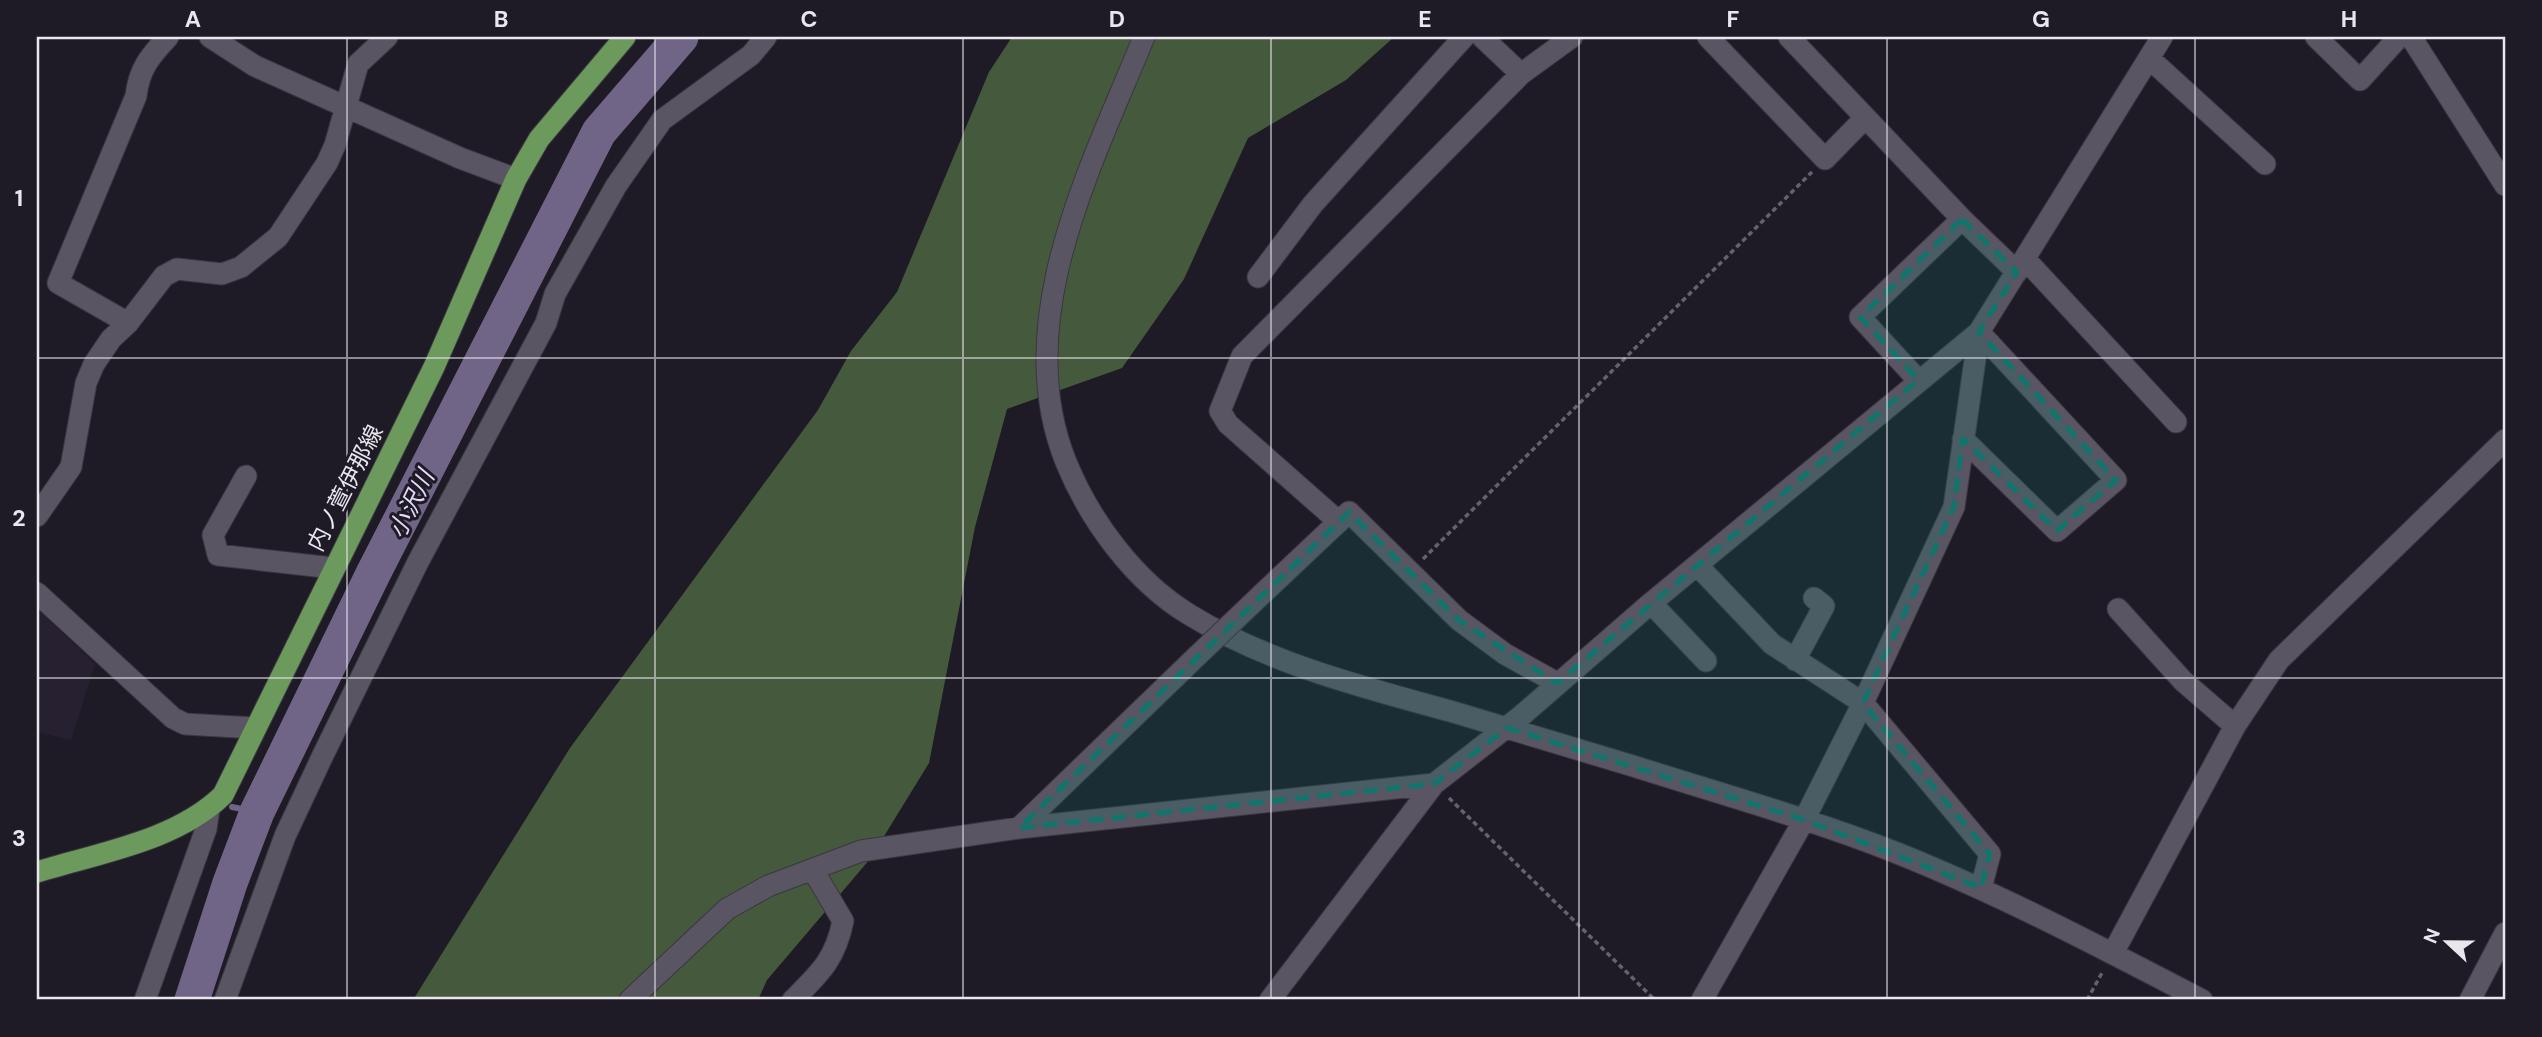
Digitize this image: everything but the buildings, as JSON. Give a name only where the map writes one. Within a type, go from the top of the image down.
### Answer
[{"type":"main road","name":"内ノ萱伊那線","points":[[37,872],[169,830],[209,809],[223,795],[434,366],[516,179],[538,139],[625,37]]},
{"type":"street","points":[[128,323],[58,283],[136,96],[138,76],[145,62],[168,37]]},
{"type":"street","points":[[210,37],[239,46],[345,106],[460,158],[516,179]]},
{"type":"street","points":[[37,516],[71,467],[86,383],[94,364],[111,339],[128,323],[164,276],[177,269],[222,274],[241,267],[278,237],[327,163],[358,64],[387,37]]},
{"type":"street","points":[[225,1000],[285,836],[418,562],[546,323],[555,294],[617,186],[662,120],[677,106],[698,96],[751,55],[766,37]]},
{"type":"street","points":[[1144,37],[1082,191],[1054,285],[1047,345],[1052,406],[1065,459],[1103,529],[1146,580],[1184,612],[1214,630],[1249,646],[1362,687],[1507,728],[1804,820],[1894,851],[1981,888],[2202,1000]]},
{"type":"street","points":[[1258,277],[1313,204],[1464,37]]},
{"type":"street","points":[[1482,37],[1521,74]]},
{"type":"street","points":[[1339,522],[1228,424],[1220,411],[1242,356],[1521,74],[1572,37]]},
{"type":"street","points":[[1708,37],[1825,159],[1865,118]]},
{"type":"street","points":[[1788,37],[1962,219],[2021,266],[2176,422]]},
{"type":"street","points":[[1270,1000],[1434,784],[1507,728],[1651,603],[1979,332],[2151,60],[2162,37]]},
{"type":"street","points":[[2316,37],[2360,80],[2399,37]]},
{"type":"street","points":[[2411,37],[2505,185]]},
{"type":"street","points":[[2151,60],[2265,164]]},
{"type":"street","points":[[1918,380],[1860,317],[1962,219]]},
{"type":"street","points":[[1702,1000],[1804,820],[1863,703],[1954,507],[1979,332]]},
{"type":"street","points":[[1964,439],[2057,531],[2116,480],[1979,332]]},
{"type":"street","points":[[2113,953],[2235,726],[2279,660],[2505,440]]},
{"type":"street","points":[[246,476],[213,535],[218,555],[333,568]]},
{"type":"street","points":[[1019,828],[1349,512],[1459,620],[1505,654],[1557,682]]},
{"type":"street","points":[[1697,565],[1772,644],[1863,703],[1990,854],[1981,888]]},
{"type":"street","points":[[37,593],[173,718],[185,724],[255,728]]},
{"type":"street","points":[[1796,660],[1824,606],[1814,598]]},
{"type":"street","points":[[1651,603],[1706,662]]},
{"type":"street","points":[[2118,609],[2183,681],[2235,726]]},
{"type":"street","points":[[630,1000],[727,909],[768,886],[861,851],[1019,828],[1434,784]]},
{"type":"street","points":[[145,1000],[206,829],[209,809]]},
{"type":"street","points":[[793,1000],[825,969],[838,945],[843,921],[813,870]]},
{"type":"street","points":[[2470,1000],[2505,933]]},
{"type":"path","points":[[1409,572],[1825,159]]},
{"type":"path","points":[[1434,784],[1655,1000]]},
{"type":"path","points":[[2087,1000],[2113,953]]},
{"type":"highlighted area","points":[[1962,219],[2017,272],[1979,332],[2116,480],[2057,531],[1963,439],[1954,507],[1863,703],[1990,854],[1981,888],[1804,820],[1507,728],[1434,784],[1019,828],[1349,512],[1459,620],[1557,683],[1918,380],[1860,317]]},
{"type":"shaded area","points":[[37,609],[95,664],[71,740],[37,732]]},
{"type":"green space","points":[[1012,37],[1394,37],[1346,80],[1248,138],[1184,279],[1122,368],[1007,409],[975,527],[929,763],[870,859],[767,980],[758,1000],[413,1000],[570,748],[818,410],[851,351],[897,292],[989,72]]},
{"type":"waterway","name":"小沢川","points":[[192,1000],[230,883],[257,812],[373,574],[599,132],[681,37]]},
{"type":"waterway","points":[[232,807],[257,812]]}]
